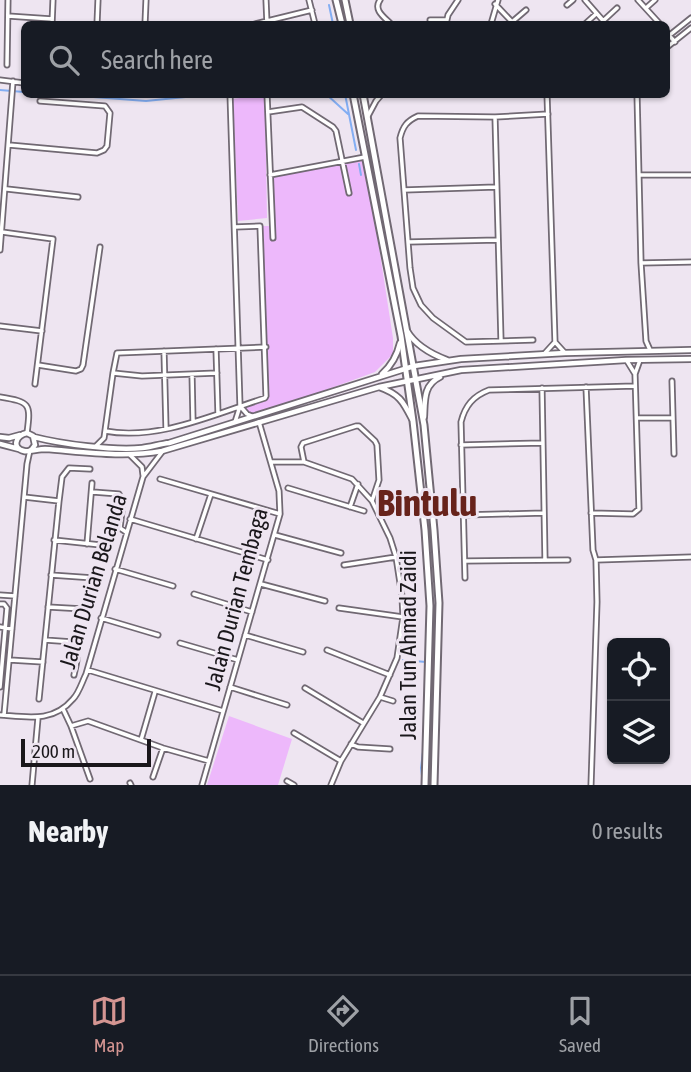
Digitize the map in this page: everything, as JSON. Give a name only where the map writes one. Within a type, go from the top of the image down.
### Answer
[{"type":"main road","points":[[336,0],[341,21]]},
{"type":"main road","points":[[345,0],[349,21]]},
{"type":"main road","name":"Jalan Tun Ahmad Zaidi","points":[[352,98],[401,336],[425,530],[430,606],[425,785]]},
{"type":"main road","name":"Jalan Tun Ahmad Zaidi","points":[[364,98],[424,425],[439,603],[434,785]]},
{"type":"street","points":[[7,65],[8,0]]},
{"type":"street","points":[[52,21],[53,0]]},
{"type":"street","points":[[97,21],[98,0]]},
{"type":"street","points":[[145,21],[146,0]]},
{"type":"street","points":[[266,0],[267,21]]},
{"type":"street","points":[[309,0],[314,21]]},
{"type":"street","points":[[380,0],[377,8],[388,21]]},
{"type":"street","points":[[446,21],[458,0]]},
{"type":"street","points":[[567,5],[573,0]]},
{"type":"street","points":[[586,0],[602,21]]},
{"type":"street","points":[[638,0],[657,21]]},
{"type":"street","points":[[646,9],[655,0]]},
{"type":"street","points":[[497,2],[511,21]]},
{"type":"street","points":[[492,21],[497,2]]},
{"type":"street","points":[[273,21],[312,9]]},
{"type":"street","points":[[606,21],[617,9]]},
{"type":"street","points":[[515,21],[526,10]]},
{"type":"street","points":[[589,21],[596,14]]},
{"type":"street","points":[[8,16],[45,21]]},
{"type":"street","points":[[670,34],[691,18]]},
{"type":"street","points":[[430,20],[438,21]]},
{"type":"street","points":[[670,46],[691,28]]},
{"type":"street","points":[[670,38],[675,42]]},
{"type":"street","points":[[0,80],[21,83]]},
{"type":"street","points":[[0,250],[13,84]]},
{"type":"street","points":[[230,98],[240,406],[235,422]]},
{"type":"street","points":[[267,98],[273,238]]},
{"type":"street","points":[[368,117],[379,98]]},
{"type":"street","points":[[547,98],[555,342],[565,353]]},
{"type":"street","points":[[637,98],[641,262],[646,341],[650,351]]},
{"type":"street","points":[[9,145],[97,153],[107,146],[110,113],[105,106],[40,101]]},
{"type":"street","points":[[268,112],[304,108],[335,129],[349,193]]},
{"type":"street","points":[[533,340],[466,342],[433,318],[421,305],[413,288],[400,138],[409,120],[418,116],[495,117],[548,114]]},
{"type":"street","points":[[495,117],[501,341]]},
{"type":"street","points":[[270,175],[365,157]]},
{"type":"street","points":[[639,175],[691,175]]},
{"type":"street","points":[[404,190],[496,187]]},
{"type":"street","points":[[6,189],[78,197]]},
{"type":"street","points":[[105,431],[127,434],[166,429],[267,396],[260,226],[235,227]]},
{"type":"street","points":[[2,232],[53,239],[35,384]]},
{"type":"street","points":[[408,242],[498,240]]},
{"type":"street","points":[[38,365],[81,369],[100,247]]},
{"type":"street","points":[[641,262],[691,262]]},
{"type":"street","points":[[0,326],[42,331]]},
{"type":"street","points":[[407,330],[420,346],[448,360]]},
{"type":"street","points":[[372,379],[382,375],[397,356],[401,336]]},
{"type":"street","points":[[639,352],[646,341]]},
{"type":"street","points":[[544,354],[555,342]]},
{"type":"street","points":[[96,446],[104,438],[117,353],[266,347]]},
{"type":"street","points":[[216,349],[218,414]]},
{"type":"street","points":[[164,351],[166,429]]},
{"type":"street","points":[[0,437],[9,438],[27,433],[46,440],[112,448],[141,448],[169,443],[414,366],[448,360],[565,353],[691,351]]},
{"type":"street","points":[[0,444],[21,450],[130,455],[162,451],[379,387],[461,370],[626,360],[691,359]]},
{"type":"street","points":[[626,360],[635,374]]},
{"type":"street","points":[[592,513],[633,514],[639,509],[635,374],[640,360]]},
{"type":"street","points":[[113,373],[136,376],[216,373]]},
{"type":"street","points":[[424,425],[426,389],[432,380],[447,373]]},
{"type":"street","points":[[191,374],[193,422]]},
{"type":"street","points":[[672,380],[674,454]]},
{"type":"street","points":[[465,578],[461,422],[470,402],[489,390],[635,386]]},
{"type":"street","points":[[379,387],[401,398],[413,421]]},
{"type":"street","points":[[586,387],[597,602],[591,785]]},
{"type":"street","points":[[542,388],[545,560]]},
{"type":"street","points":[[0,397],[21,401],[27,405],[27,433]]},
{"type":"street","points":[[240,406],[252,417]]},
{"type":"street","points":[[636,418],[673,418]]},
{"type":"street","name":"Jalan Durian Tembaga","points":[[202,785],[280,514],[279,491],[259,422]]},
{"type":"street","points":[[303,462],[303,443],[359,426],[377,445],[380,480],[372,501]]},
{"type":"street","points":[[20,435],[16,442],[27,464]]},
{"type":"street","points":[[33,436],[35,445],[27,464],[2,715],[37,718],[63,709],[90,779]]},
{"type":"street","points":[[104,438],[112,448]]},
{"type":"street","points":[[461,445],[543,443]]},
{"type":"street","name":"Jalan Durian Belanda","points":[[63,709],[75,698],[87,670],[143,477],[162,451]]},
{"type":"street","points":[[130,455],[142,467],[143,477]]},
{"type":"street","points":[[271,462],[303,462],[352,479],[372,501],[396,557],[403,617],[400,645],[380,697],[341,761],[331,785]]},
{"type":"street","points":[[39,699],[62,477],[72,468],[90,469]]},
{"type":"street","points":[[160,479],[280,514]]},
{"type":"street","points":[[88,544],[92,483]]},
{"type":"street","points":[[350,508],[358,484]]},
{"type":"street","points":[[288,488],[364,511]]},
{"type":"street","points":[[93,492],[119,494],[123,502],[120,528],[126,532]]},
{"type":"street","points":[[196,539],[211,493]]},
{"type":"street","points":[[24,497],[59,501]]},
{"type":"street","points":[[463,514],[544,513]]},
{"type":"street","points":[[130,519],[268,560]]},
{"type":"street","points":[[275,536],[341,553]]},
{"type":"street","points":[[54,540],[110,547]]},
{"type":"street","points":[[344,565],[396,557]]},
{"type":"street","points":[[596,560],[691,557]]},
{"type":"street","points":[[464,561],[568,560]]},
{"type":"street","points":[[116,569],[173,586]]},
{"type":"street","points":[[51,575],[93,578]]},
{"type":"street","points":[[261,584],[325,601]]},
{"type":"street","points":[[194,594],[252,612]]},
{"type":"street","points":[[0,595],[15,596]]},
{"type":"street","points":[[0,604],[7,608],[2,628],[0,685],[7,684]]},
{"type":"street","points":[[48,607],[84,609]]},
{"type":"street","points":[[339,608],[403,617]]},
{"type":"street","points":[[101,618],[158,635]]},
{"type":"street","points":[[2,628],[12,629]]},
{"type":"street","points":[[246,635],[303,652]]},
{"type":"street","points":[[45,640],[76,644],[78,648],[74,676]]},
{"type":"street","points":[[180,643],[238,660]]},
{"type":"street","points":[[327,650],[390,675]]},
{"type":"street","points":[[9,660],[43,662]]},
{"type":"street","points":[[87,670],[223,711]]},
{"type":"street","points":[[230,687],[287,705]]},
{"type":"street","points":[[305,688],[364,723]]},
{"type":"street","points":[[141,740],[155,692]]},
{"type":"street","points":[[380,697],[393,701]]},
{"type":"street","points":[[32,785],[37,718]]},
{"type":"street","points":[[71,726],[88,721],[209,761]]},
{"type":"street","points":[[294,733],[341,761]]},
{"type":"street","points":[[351,744],[390,749]]},
{"type":"street","points":[[153,777],[163,748]]},
{"type":"street","points":[[287,781],[294,785]]},
{"type":"shaded area","points":[[265,98],[267,218],[238,221],[233,99]]},
{"type":"shaded area","points":[[365,157],[393,338],[393,354],[375,372],[252,417],[240,406],[265,398],[260,226],[272,226],[270,175]]},
{"type":"shaded area","points":[[229,716],[292,739],[278,785],[207,785]]},
{"type":"waterway","points":[[329,5],[332,21]]},
{"type":"waterway","points":[[0,90],[21,92]]},
{"type":"waterway","points":[[107,98],[146,101],[176,98]]},
{"type":"waterway","points":[[330,98],[348,114]]},
{"type":"waterway","points":[[346,98],[356,150]]},
{"type":"waterway","points":[[359,164],[361,175]]},
{"type":"waterway","points":[[403,660],[426,662]]},
{"type":"waterway","points":[[423,752],[423,784]]},
{"type":"district","name":"Bintulu","points":[[427,502]]}]
